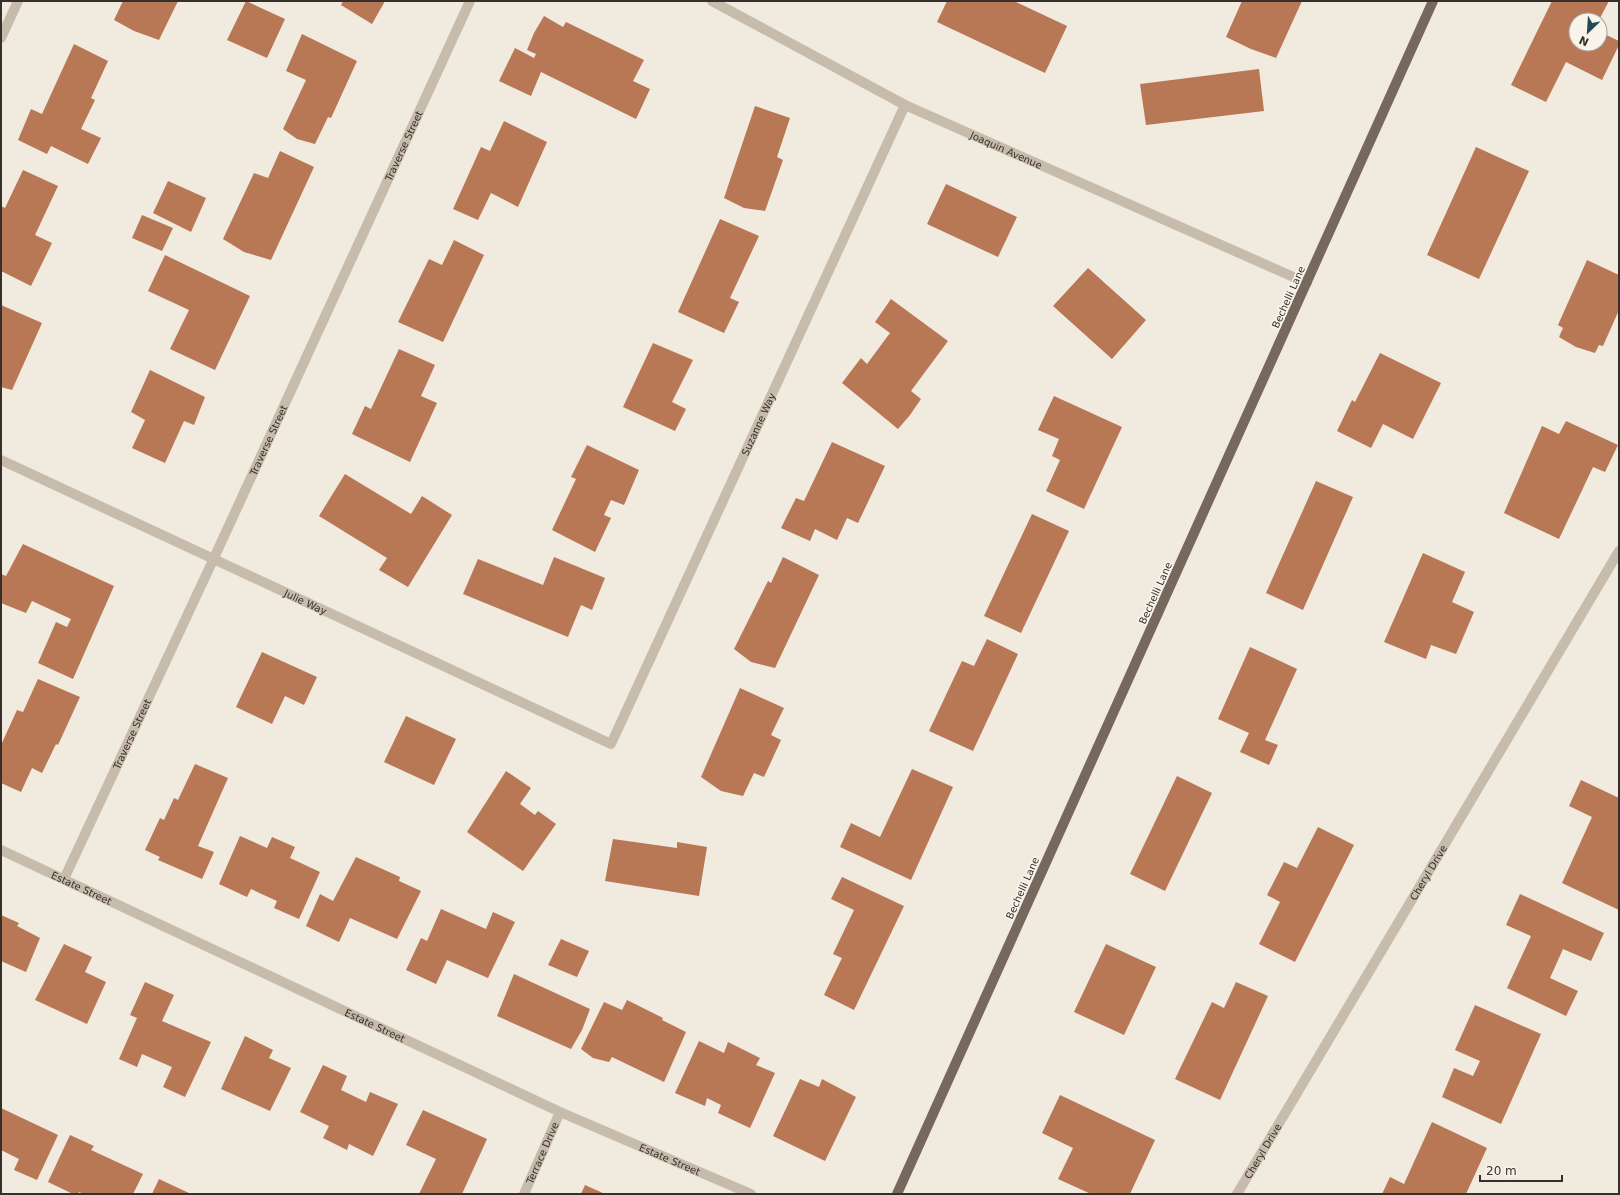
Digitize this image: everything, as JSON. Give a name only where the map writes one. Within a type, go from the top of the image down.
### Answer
[{"type":"main road","name":"Bechelli Lane","points":[[897,1194],[1308,283],[1433,1]]},
{"type":"street","points":[[1,38],[18,1]]},
{"type":"street","name":"Traverse Street","points":[[64,879],[214,558],[470,1]]},
{"type":"street","name":"Joaquin Avenue","points":[[712,1],[905,105],[1308,283]]},
{"type":"street","name":"Suzanne Way","points":[[611,744],[905,105]]},
{"type":"street","name":"Julie Way","points":[[1,460],[611,744]]},
{"type":"street","name":"Cheryl Drive","points":[[1237,1194],[1619,551]]},
{"type":"street","name":"Estate Street","points":[[1,850],[560,1112],[751,1194]]},
{"type":"street","name":"Terrace Drive","points":[[524,1194],[560,1112]]},
{"type":"building","points":[[123,1],[178,1],[159,40],[134,31],[114,20]]},
{"type":"building","points":[[246,1],[285,19],[267,58],[227,40]]},
{"type":"building","points":[[343,1],[385,1],[372,24],[341,5]]},
{"type":"building","points":[[947,1],[1014,1],[1067,26],[1045,73],[937,22]]},
{"type":"building","points":[[1242,1],[1302,1],[1276,58],[1251,49],[1226,37]]},
{"type":"building","points":[[1552,1],[1609,1],[1603,12],[1568,12],[1568,52],[1608,52],[1608,36],[1619,41],[1619,45],[1602,80],[1566,62],[1546,102],[1511,85]]},
{"type":"building","points":[[544,16],[563,27],[566,22],[644,60],[633,81],[650,89],[636,119],[541,72],[531,96],[499,81],[515,48],[534,58],[536,54],[527,50],[534,33]]},
{"type":"building","points":[[302,34],[357,61],[331,118],[328,117],[315,144],[297,139],[283,129],[306,80],[286,71]]},
{"type":"building","points":[[74,44],[108,61],[91,98],[95,100],[81,129],[101,138],[88,164],[51,146],[47,154],[18,140],[31,109],[42,114]]},
{"type":"building","points":[[1259,69],[1264,111],[1146,125],[1140,84]]},
{"type":"building","points":[[755,106],[790,118],[777,157],[783,160],[765,211],[744,208],[724,198]]},
{"type":"building","points":[[504,121],[547,142],[518,207],[491,193],[478,220],[453,209],[481,147],[490,151]]},
{"type":"building","points":[[1476,147],[1529,171],[1479,279],[1427,255]]},
{"type":"building","points":[[280,151],[314,167],[271,260],[244,252],[223,239],[254,173],[268,178]]},
{"type":"building","points":[[23,170],[58,186],[35,235],[52,243],[31,286],[1,271],[1,206],[5,208]]},
{"type":"building","points":[[168,181],[206,198],[191,232],[153,213]]},
{"type":"building","points":[[946,184],[1017,217],[998,257],[927,224]]},
{"type":"building","points":[[142,215],[173,228],[162,251],[132,238]]},
{"type":"building","points":[[720,219],[759,236],[730,298],[739,302],[724,333],[678,312]]},
{"type":"building","points":[[454,240],[484,255],[443,342],[398,322],[429,259],[442,265]]},
{"type":"building","points":[[165,255],[250,296],[215,370],[170,349],[189,310],[148,291]]},
{"type":"building","points":[[1587,260],[1619,275],[1619,310],[1603,346],[1599,345],[1595,353],[1576,347],[1559,337],[1563,328],[1558,325]]},
{"type":"building","points":[[1088,268],[1146,320],[1112,359],[1053,306]]},
{"type":"building","points":[[891,299],[948,341],[911,391],[921,399],[898,429],[842,383],[861,358],[867,364],[890,333],[875,322]]},
{"type":"building","points":[[1,305],[42,323],[12,390],[1,387]]},
{"type":"building","points":[[653,343],[693,360],[672,402],[686,409],[675,431],[623,407]]},
{"type":"building","points":[[399,349],[435,365],[421,396],[437,403],[410,462],[352,434],[365,406],[371,409]]},
{"type":"building","points":[[1380,353],[1441,383],[1413,439],[1383,424],[1371,448],[1337,431],[1352,400],[1355,402]]},
{"type":"building","points":[[150,370],[205,397],[194,425],[184,421],[165,463],[132,448],[145,420],[131,412]]},
{"type":"building","points":[[1054,396],[1122,427],[1084,509],[1046,491],[1060,460],[1052,456],[1059,439],[1038,430]]},
{"type":"building","points":[[1566,421],[1618,445],[1605,472],[1593,467],[1559,539],[1504,513],[1542,426],[1559,434]]},
{"type":"building","points":[[832,442],[885,466],[858,523],[847,518],[837,540],[815,529],[810,541],[781,528],[796,498],[804,501]]},
{"type":"building","points":[[587,445],[639,470],[624,505],[611,500],[604,515],[611,518],[595,552],[552,530],[576,479],[571,477]]},
{"type":"building","points":[[345,474],[411,514],[422,496],[452,515],[408,587],[379,570],[387,558],[319,516]]},
{"type":"building","points":[[1316,481],[1353,497],[1303,610],[1266,593]]},
{"type":"building","points":[[1032,514],[1069,531],[1021,633],[984,616]]},
{"type":"building","points":[[23,544],[114,586],[73,679],[38,663],[56,622],[67,627],[71,619],[32,601],[26,613],[1,603],[1,574],[6,576]]},
{"type":"building","points":[[1423,553],[1465,572],[1452,602],[1474,612],[1456,654],[1431,645],[1426,659],[1384,642]]},
{"type":"building","points":[[554,557],[605,578],[592,610],[581,605],[568,637],[463,594],[478,559],[543,585]]},
{"type":"building","points":[[783,557],[819,575],[775,668],[751,662],[734,649],[768,581],[771,583]]},
{"type":"building","points":[[987,639],[1018,654],[973,751],[929,731],[962,661],[974,666]]},
{"type":"building","points":[[1250,647],[1297,669],[1265,740],[1278,745],[1269,765],[1240,752],[1249,733],[1218,719]]},
{"type":"building","points":[[262,652],[317,677],[304,705],[285,696],[272,724],[236,707]]},
{"type":"building","points":[[38,679],[80,697],[58,745],[56,744],[42,773],[32,768],[21,792],[1,783],[1,745],[17,710],[23,712]]},
{"type":"building","points":[[740,688],[784,708],[771,735],[781,740],[764,777],[754,773],[743,796],[721,791],[701,777]]},
{"type":"building","points":[[406,716],[456,739],[434,785],[384,762]]},
{"type":"building","points":[[195,764],[228,778],[198,846],[214,852],[202,879],[158,860],[160,857],[145,850],[160,818],[164,820],[174,798],[178,800]]},
{"type":"building","points":[[912,769],[953,787],[911,880],[840,847],[851,823],[880,837]]},
{"type":"building","points":[[506,771],[531,788],[520,804],[535,815],[538,811],[556,824],[523,871],[467,832]]},
{"type":"building","points":[[1177,776],[1212,793],[1165,891],[1130,874]]},
{"type":"building","points":[[1581,780],[1619,798],[1619,910],[1562,883],[1592,817],[1569,806]]},
{"type":"building","points":[[1318,827],[1354,845],[1295,962],[1259,944],[1280,902],[1267,895],[1284,862],[1297,868]]},
{"type":"building","points":[[240,836],[267,848],[272,837],[295,847],[290,858],[320,872],[299,919],[274,908],[277,901],[251,889],[247,897],[219,884]]},
{"type":"building","points":[[613,839],[677,848],[677,842],[707,847],[699,896],[605,881]]},
{"type":"building","points":[[356,857],[400,877],[399,881],[421,891],[397,939],[350,918],[339,942],[306,926],[320,894],[333,901]]},
{"type":"building","points":[[842,877],[904,906],[854,1010],[824,995],[842,958],[833,954],[854,910],[831,899]]},
{"type":"building","points":[[1520,894],[1604,933],[1591,961],[1563,949],[1550,978],[1578,991],[1566,1016],[1507,988],[1531,936],[1506,925]]},
{"type":"building","points":[[441,909],[486,929],[493,912],[515,922],[488,978],[447,960],[436,984],[406,970],[421,938],[427,941]]},
{"type":"building","points":[[1,915],[19,923],[17,926],[40,938],[26,972],[1,961]]},
{"type":"building","points":[[561,939],[589,951],[577,977],[548,965]]},
{"type":"building","points":[[64,944],[92,957],[85,972],[106,982],[87,1024],[35,1000]]},
{"type":"building","points":[[1106,944],[1156,967],[1124,1035],[1074,1012]]},
{"type":"building","points":[[514,974],[590,1009],[582,1030],[571,1049],[497,1016]]},
{"type":"building","points":[[145,982],[174,995],[162,1021],[211,1042],[185,1097],[163,1087],[172,1067],[142,1054],[137,1067],[119,1059],[137,1018],[130,1015]]},
{"type":"building","points":[[1236,982],[1268,996],[1220,1100],[1175,1079],[1212,1002],[1224,1008]]},
{"type":"building","points":[[627,1000],[663,1018],[662,1020],[686,1032],[664,1082],[612,1057],[609,1062],[593,1058],[581,1049],[604,1002],[622,1010]]},
{"type":"building","points":[[1475,1005],[1541,1034],[1501,1124],[1442,1097],[1454,1068],[1473,1076],[1480,1061],[1455,1050]]},
{"type":"building","points":[[245,1036],[273,1050],[269,1058],[291,1068],[270,1111],[221,1089]]},
{"type":"building","points":[[699,1041],[724,1053],[728,1042],[760,1058],[756,1065],[775,1073],[750,1128],[718,1113],[721,1105],[707,1098],[705,1106],[675,1093]]},
{"type":"building","points":[[323,1065],[347,1076],[341,1090],[366,1102],[370,1092],[398,1104],[373,1156],[349,1144],[347,1150],[323,1138],[329,1126],[300,1112]]},
{"type":"building","points":[[800,1079],[819,1087],[822,1079],[856,1097],[825,1161],[773,1136]]},
{"type":"building","points":[[1060,1095],[1155,1140],[1130,1194],[1091,1194],[1058,1179],[1073,1148],[1042,1133]]},
{"type":"building","points":[[1,1108],[58,1135],[37,1180],[14,1170],[19,1159],[1,1150]]},
{"type":"building","points":[[423,1110],[487,1139],[462,1194],[419,1194],[436,1159],[406,1145]]},
{"type":"building","points":[[1432,1122],[1487,1148],[1466,1194],[1382,1194],[1390,1177],[1404,1184]]},
{"type":"building","points":[[70,1135],[94,1146],[91,1150],[143,1174],[133,1194],[84,1194],[79,1192],[78,1194],[73,1194],[48,1182]]},
{"type":"building","points":[[159,1179],[191,1194],[152,1194]]},
{"type":"building","points":[[585,1185],[605,1194],[581,1194]]}]
